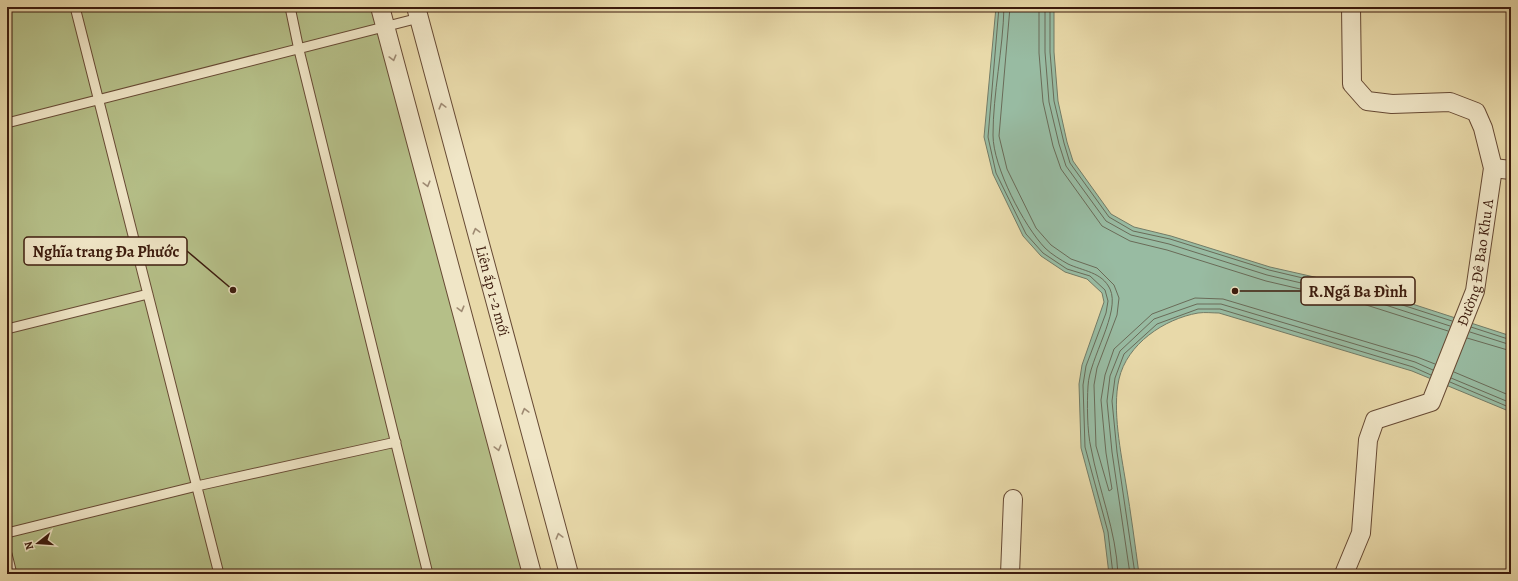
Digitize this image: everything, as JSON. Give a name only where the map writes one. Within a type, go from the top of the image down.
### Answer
[{"type":"street","points":[[380,7],[532,574]]},
{"type":"street","name":"Đường Đê Bao Khu A","points":[[1344,574],[1361,533],[1368,440],[1375,420],[1431,402],[1475,291],[1502,169],[1476,112],[1450,102],[1392,104],[1367,100],[1352,84],[1351,7]]},
{"type":"street","name":"Liên ấp 1-2 mới","points":[[417,13],[569,574]]},
{"type":"street","points":[[1010,574],[1013,499]]},
{"type":"lane","points":[[75,7],[219,574]]},
{"type":"lane","points":[[290,7],[299,50],[428,574]]},
{"type":"lane","points":[[7,123],[385,28],[417,13]]},
{"type":"lane","points":[[7,329],[148,294]]},
{"type":"lane","points":[[7,533],[197,486],[396,442]]},
{"type":"lane","points":[[7,554],[12,574]]},
{"type":"shaded area","points":[[7,7],[388,7],[531,574],[7,574]]},
{"type":"water","points":[[996,7],[1054,7],[1054,52],[1058,101],[1067,142],[1073,161],[1111,214],[1134,227],[1171,236],[1270,267],[1363,288],[1511,336],[1511,412],[1412,371],[1219,313],[1198,313],[1172,321],[1160,327],[1139,344],[1123,366],[1119,379],[1116,404],[1118,432],[1139,574],[1109,574],[1104,533],[1081,448],[1079,384],[1082,365],[1104,302],[1102,293],[1087,279],[1065,272],[1041,256],[1023,236],[993,174],[984,137]]},
{"type":"place","name":"Nghĩa trang Đa Phước","points":[[233,290]]},
{"type":"place","name":"R.Ngã Ba Đình","points":[[1235,291]]}]
